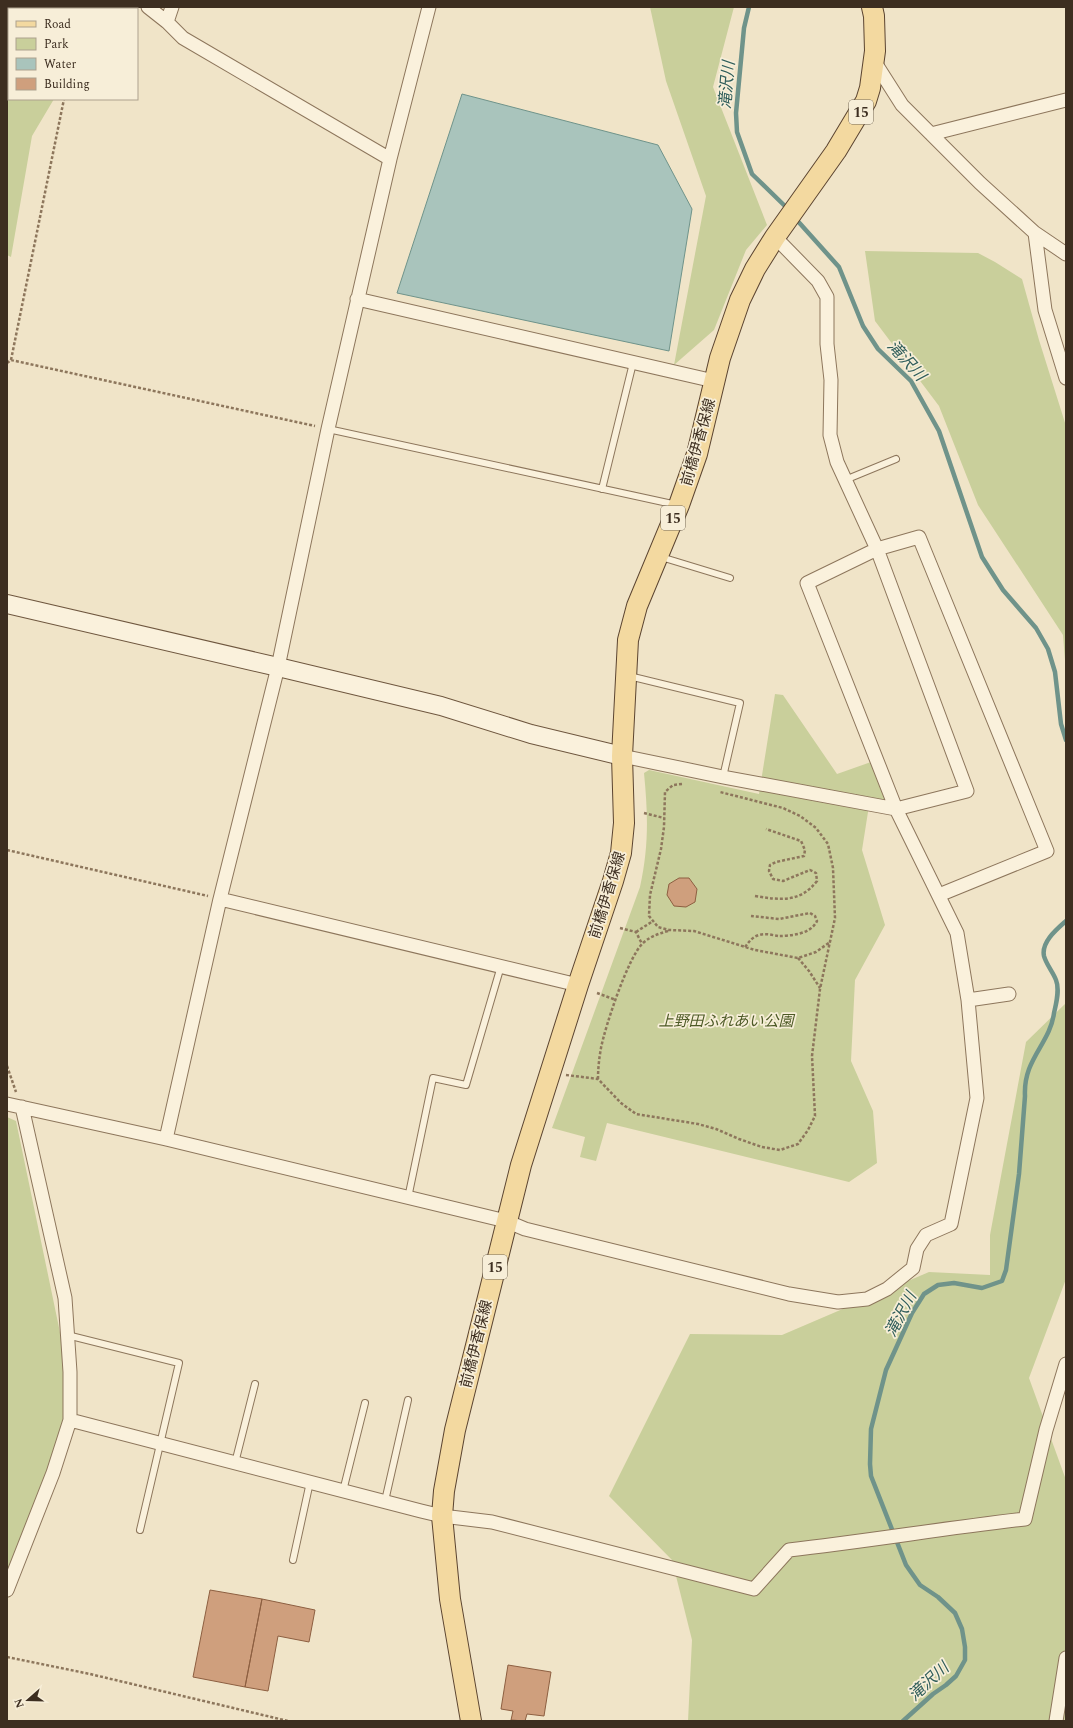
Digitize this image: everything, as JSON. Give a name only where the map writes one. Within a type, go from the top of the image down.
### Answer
[{"type":"main road","name":"前橋伊香保線","points":[[471,1721],[450,1599],[442,1516],[448,1466],[455,1430],[521,1165],[621,853],[624,823],[622,756],[628,640],[637,606],[697,454],[714,381],[728,330],[740,300],[755,269],[861,112],[870,88],[874,61],[875,39],[872,7]]},
{"type":"street","points":[[148,7],[167,22],[183,38],[390,160]]},
{"type":"street","points":[[167,22],[172,7]]},
{"type":"street","points":[[166,1138],[220,899],[278,666],[357,300],[390,160],[429,7]]},
{"type":"street","points":[[874,61],[902,105],[980,183],[1035,233],[1066,254]]},
{"type":"street","points":[[931,134],[1066,100]]},
{"type":"street","points":[[7,604],[278,666],[441,706],[531,734],[622,756],[722,777],[896,809],[967,791],[876,549],[837,462],[830,435],[831,380],[827,344],[826,297],[818,281],[779,232]]},
{"type":"street","points":[[1035,233],[1045,310],[1066,378]]},
{"type":"street","points":[[357,300],[714,381]]},
{"type":"street","points":[[7,1104],[166,1138],[506,1221],[532,1231],[789,1294],[838,1302],[867,1299],[887,1289],[913,1268],[917,1249],[926,1235],[951,1224],[977,1098],[968,1000],[957,933],[896,809],[806,583],[876,549],[919,537],[1047,851],[939,895]]},
{"type":"street","points":[[220,899],[578,985]]},
{"type":"street","points":[[968,1000],[1009,994]]},
{"type":"street","points":[[7,1590],[53,1473],[70,1420],[65,1298],[22,1107]]},
{"type":"street","points":[[70,1420],[442,1516],[492,1522],[754,1589],[789,1550],[1025,1519],[1046,1430],[1066,1364]]},
{"type":"street","points":[[1056,1721],[1066,1658]]},
{"type":"lane","points":[[602,489],[633,363]]},
{"type":"lane","points":[[328,429],[678,505]]},
{"type":"lane","points":[[845,480],[896,458]]},
{"type":"lane","points":[[657,556],[730,578]]},
{"type":"lane","points":[[626,675],[740,703],[722,777]]},
{"type":"lane","points":[[408,1198],[433,1078],[466,1085],[501,966]]},
{"type":"lane","points":[[67,1335],[179,1363],[140,1530]]},
{"type":"lane","points":[[235,1463],[255,1384]]},
{"type":"lane","points":[[385,1501],[408,1400]]},
{"type":"lane","points":[[343,1491],[365,1403]]},
{"type":"lane","points":[[293,1560],[310,1482]]},
{"type":"path","points":[[7,364],[11,360],[64,100]]},
{"type":"path","points":[[11,360],[328,429]]},
{"type":"path","points":[[688,785],[680,783],[673,785],[665,792],[661,850],[650,895],[649,916],[658,927],[669,930],[694,931],[745,947],[798,958],[816,952],[830,942]]},
{"type":"path","points":[[566,1075],[598,1079],[621,1103],[636,1114],[698,1124],[716,1129],[762,1147],[780,1150],[798,1144],[808,1130],[815,1116],[812,1056],[820,989],[835,918],[833,868],[828,844],[816,828],[800,816],[783,808],[719,791]]},
{"type":"path","points":[[644,813],[664,818]]},
{"type":"path","points":[[755,896],[779,900],[788,899],[805,893],[817,881],[816,873],[810,870],[788,880],[772,880],[768,871],[770,865],[776,862],[804,856],[805,850],[802,841],[766,829]]},
{"type":"path","points":[[7,850],[220,899]]},
{"type":"path","points":[[745,947],[750,940],[759,935],[780,936],[796,934],[810,930],[815,926],[817,921],[815,916],[810,913],[779,919],[751,916]]},
{"type":"path","points":[[620,928],[636,932],[653,921]]},
{"type":"path","points":[[598,1079],[601,1048],[607,1025],[631,962],[642,944],[652,935],[669,930]]},
{"type":"path","points":[[636,932],[642,944]]},
{"type":"path","points":[[798,958],[809,971],[820,989]]},
{"type":"path","points":[[597,993],[616,1000]]},
{"type":"path","points":[[7,1066],[22,1107]]},
{"type":"path","points":[[7,1657],[90,1674],[288,1721]]},
{"type":"green space","points":[[7,7],[127,7],[8,8],[8,100],[53,100],[32,136],[11,257],[7,255]]},
{"type":"green space","points":[[650,7],[734,7],[713,87],[767,225],[746,250],[714,330],[674,365],[706,196],[666,81]]},
{"type":"green space","points":[[865,251],[978,253],[1022,279],[1039,340],[1066,426],[1066,673],[1063,635],[978,505],[939,406],[875,321]]},
{"type":"green space","name":"上野田ふれあい公園","points":[[775,694],[783,695],[837,774],[871,762],[886,801],[868,801],[868,812],[862,850],[885,925],[855,980],[851,1061],[873,1111],[877,1163],[849,1182],[607,1123],[596,1161],[580,1157],[585,1137],[552,1128],[640,887],[645,858],[647,830],[644,773],[649,770],[759,794]]},
{"type":"green space","points":[[1066,1003],[1066,1279],[1029,1378],[1066,1480],[1066,1721],[688,1721],[692,1640],[672,1560],[609,1496],[690,1334],[782,1335],[929,1272],[990,1275],[990,1235],[1026,1042]]},
{"type":"green space","points":[[7,1117],[16,1121],[62,1342],[64,1418],[49,1471],[7,1574]]},
{"type":"water","points":[[462,94],[658,145],[692,209],[669,351],[397,293]]},
{"type":"building","points":[[679,878],[689,878],[697,889],[695,902],[686,907],[674,906],[667,895],[669,884]]},
{"type":"building","points":[[210,1590],[262,1599],[245,1687],[193,1677]]},
{"type":"building","points":[[262,1599],[315,1610],[309,1642],[278,1636],[268,1691],[245,1687]]},
{"type":"building","points":[[508,1665],[551,1672],[544,1716],[527,1714],[525,1721],[511,1720],[513,1711],[501,1709]]},
{"type":"waterway","name":"滝沢川","points":[[749,7],[744,28],[736,113],[737,132],[752,174],[788,209]]},
{"type":"waterway","name":"滝沢川","points":[[795,218],[839,267],[863,326],[878,349],[911,381],[939,431],[982,557],[1003,590],[1036,628],[1048,649],[1055,672],[1061,724],[1066,740]]},
{"type":"waterway","name":"滝沢川","points":[[903,1721],[956,1676],[965,1660],[965,1647],[962,1629],[955,1613],[938,1597],[920,1585],[906,1565],[871,1476],[871,1429],[886,1370],[912,1313],[924,1294],[938,1285],[954,1283],[982,1288],[1002,1281],[1006,1270],[1019,1174],[1028,1072],[1052,1024],[1057,997],[1058,988],[1056,980],[1045,959],[1044,951],[1050,936],[1066,921]]}]
